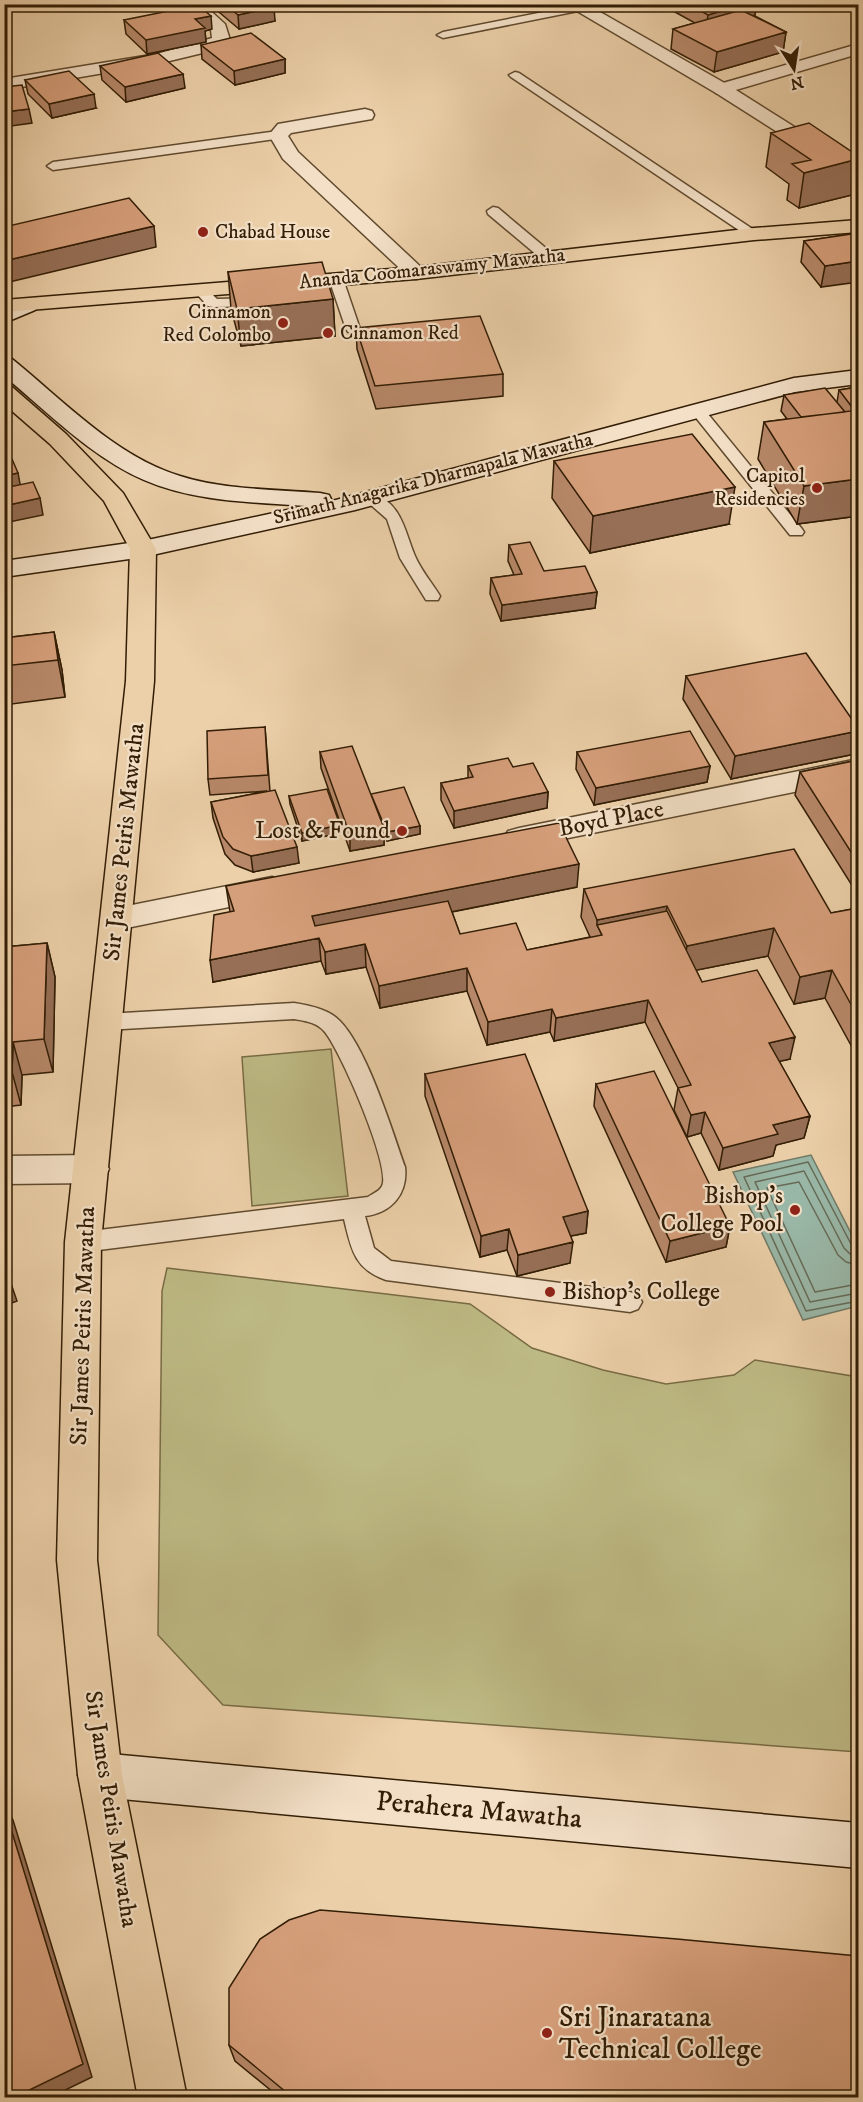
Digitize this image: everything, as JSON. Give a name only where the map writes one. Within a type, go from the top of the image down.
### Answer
[{"type":"highway","name":"Ananda Coomaraswamy Mawatha","points":[[4,306],[200,290],[320,286],[754,234],[858,226]]},
{"type":"highway","points":[[4,302],[27,305]]},
{"type":"highway","points":[[4,392],[58,439],[114,498],[143,549]]},
{"type":"highway","name":"Sir James Peiris Mawatha","points":[[143,549],[140,681],[92,1168],[82,1242],[76,1560],[100,1775],[163,2097]]},
{"type":"street","points":[[4,8],[18,4]]},
{"type":"street","points":[[4,85],[157,59],[213,45],[220,40],[219,28],[192,4]]},
{"type":"street","points":[[576,6],[722,89],[858,175]]},
{"type":"street","points":[[722,89],[858,50]]},
{"type":"street","points":[[365,115],[285,128],[278,135],[290,155],[416,273]]},
{"type":"street","points":[[4,317],[27,305]]},
{"type":"street","points":[[4,364],[112,451],[140,469],[172,482],[236,494],[364,500]]},
{"type":"street","name":"Srimath Anagarika Dharmapala Mawatha","points":[[4,569],[143,549],[364,500],[795,385],[858,377]]},
{"type":"street","name":"Boyd Place","points":[[488,844],[858,769]]},
{"type":"street","points":[[117,919],[303,882]]},
{"type":"street","points":[[4,1170],[92,1168]]},
{"type":"street","name":"Perahera Mawatha","points":[[100,1775],[858,1846]]},
{"type":"lane","points":[[443,35],[576,6]]},
{"type":"lane","points":[[515,75],[754,234]]},
{"type":"lane","points":[[53,166],[278,135]]},
{"type":"lane","points":[[493,211],[549,258]]},
{"type":"lane","points":[[320,286],[353,329]]},
{"type":"lane","points":[[200,290],[213,303],[252,303],[275,300]]},
{"type":"lane","points":[[698,411],[796,532]]},
{"type":"lane","points":[[364,500],[394,517],[408,558],[432,596]]},
{"type":"lane","points":[[82,1242],[372,1206],[390,1195],[396,1183],[394,1167],[348,1047],[330,1024],[312,1014],[294,1011],[106,1022]]},
{"type":"lane","points":[[352,1208],[364,1252],[386,1270],[630,1302]]},
{"type":"shaded area","points":[[331,1049],[348,1196],[252,1206],[242,1057]]},
{"type":"shaded area","points":[[167,1268],[470,1304],[532,1348],[603,1370],[666,1384],[734,1375],[755,1360],[858,1377],[858,1752],[223,1705],[158,1635],[162,1291]]},
{"type":"water","name":"Bishop's College Pool","points":[[811,1155],[858,1247],[858,1306],[803,1320],[733,1172]]},
{"type":"building","points":[[225,4],[271,4],[274,7],[238,15]]},
{"type":"building","points":[[688,4],[744,4],[708,15]]},
{"type":"building","points":[[198,5],[211,16],[195,19],[205,28],[146,40],[124,20]]},
{"type":"building","points":[[741,10],[786,32],[717,52],[673,29]]},
{"type":"building","points":[[251,33],[285,59],[234,71],[201,45]]},
{"type":"building","points":[[158,53],[183,74],[125,87],[100,66]]},
{"type":"building","points":[[69,71],[94,94],[49,104],[25,80]]},
{"type":"building","points":[[22,85],[29,109],[4,112],[4,87]]},
{"type":"building","points":[[809,123],[858,156],[858,159],[804,173],[792,164],[811,160],[771,133]]},
{"type":"building","points":[[129,198],[154,226],[4,261],[4,227]]},
{"type":"building","points":[[858,233],[858,261],[825,266],[804,241]]},
{"type":"building","points":[[322,262],[333,299],[237,309],[228,272]]},
{"type":"building","points":[[480,316],[503,374],[375,386],[356,328]]},
{"type":"building","points":[[858,387],[858,410],[855,411],[839,390]]},
{"type":"building","points":[[825,388],[845,412],[801,417],[784,395]]},
{"type":"building","points":[[858,410],[858,479],[804,486],[764,422]]},
{"type":"building","points":[[692,434],[735,487],[593,516],[554,461]]},
{"type":"building","points":[[12,459],[18,473],[4,476],[4,460]]},
{"type":"building","points":[[33,482],[40,498],[4,506],[4,488]]},
{"type":"building","points":[[530,542],[544,571],[585,566],[597,592],[502,605],[491,578],[522,574],[509,545]]},
{"type":"building","points":[[54,632],[58,660],[4,666],[4,638]]},
{"type":"building","points":[[806,653],[858,731],[735,756],[686,676]]},
{"type":"building","points":[[265,727],[268,775],[208,779],[207,731]]},
{"type":"building","points":[[690,731],[710,766],[596,788],[577,752]]},
{"type":"building","points":[[352,746],[384,828],[350,835],[320,752]]},
{"type":"building","points":[[508,758],[513,767],[533,763],[548,792],[454,811],[441,783],[473,777],[468,766]]},
{"type":"building","points":[[858,760],[858,863],[800,772]]},
{"type":"building","points":[[404,787],[420,826],[387,832],[371,794]]},
{"type":"building","points":[[327,789],[340,825],[302,833],[289,796]]},
{"type":"building","points":[[275,790],[297,847],[251,856],[233,849],[223,837],[211,802]]},
{"type":"building","points":[[559,823],[579,864],[312,916],[315,926],[448,901],[460,934],[516,923],[527,950],[602,935],[597,925],[667,911],[702,982],[757,970],[795,1037],[769,1043],[810,1116],[773,1125],[778,1134],[723,1148],[705,1112],[691,1115],[678,1088],[691,1085],[648,1000],[556,1018],[552,1009],[488,1022],[467,968],[379,986],[365,944],[325,952],[319,938],[210,960],[214,915],[234,911],[226,886]]},
{"type":"building","points":[[794,849],[831,913],[858,908],[858,1017],[832,970],[800,977],[774,928],[687,946],[667,906],[597,920],[584,889]]},
{"type":"building","points":[[47,943],[44,1039],[13,1042],[12,1072],[4,1073],[4,947]]},
{"type":"building","points":[[525,1054],[588,1211],[563,1217],[573,1242],[518,1255],[509,1229],[481,1236],[425,1074]]},
{"type":"building","points":[[654,1071],[730,1226],[670,1241],[596,1084]]},
{"type":"building","points":[[4,1806],[83,2064],[15,2097],[4,2097]]},
{"type":"building","name":"Sri Jinaratana Technical College","points":[[320,1910],[858,1956],[858,2097],[292,2097],[229,2045],[229,1988],[260,1939],[289,1920]]},
{"type":"place","name":"Chabad House","points":[[203,232]]},
{"type":"place","name":"Cinnamon Red Colombo","points":[[283,323]]},
{"type":"place","name":"Cinnamon Red","points":[[328,333]]},
{"type":"place","name":"Capitol Residencies","points":[[817,488]]},
{"type":"place","name":"Lost & Found","points":[[402,831]]},
{"type":"place","name":"Bishop's College Pool","points":[[795,1210]]},
{"type":"place","name":"Bishop's College","points":[[550,1292]]},
{"type":"place","name":"Sri Jinaratana Technical College","points":[[547,2033]]}]
